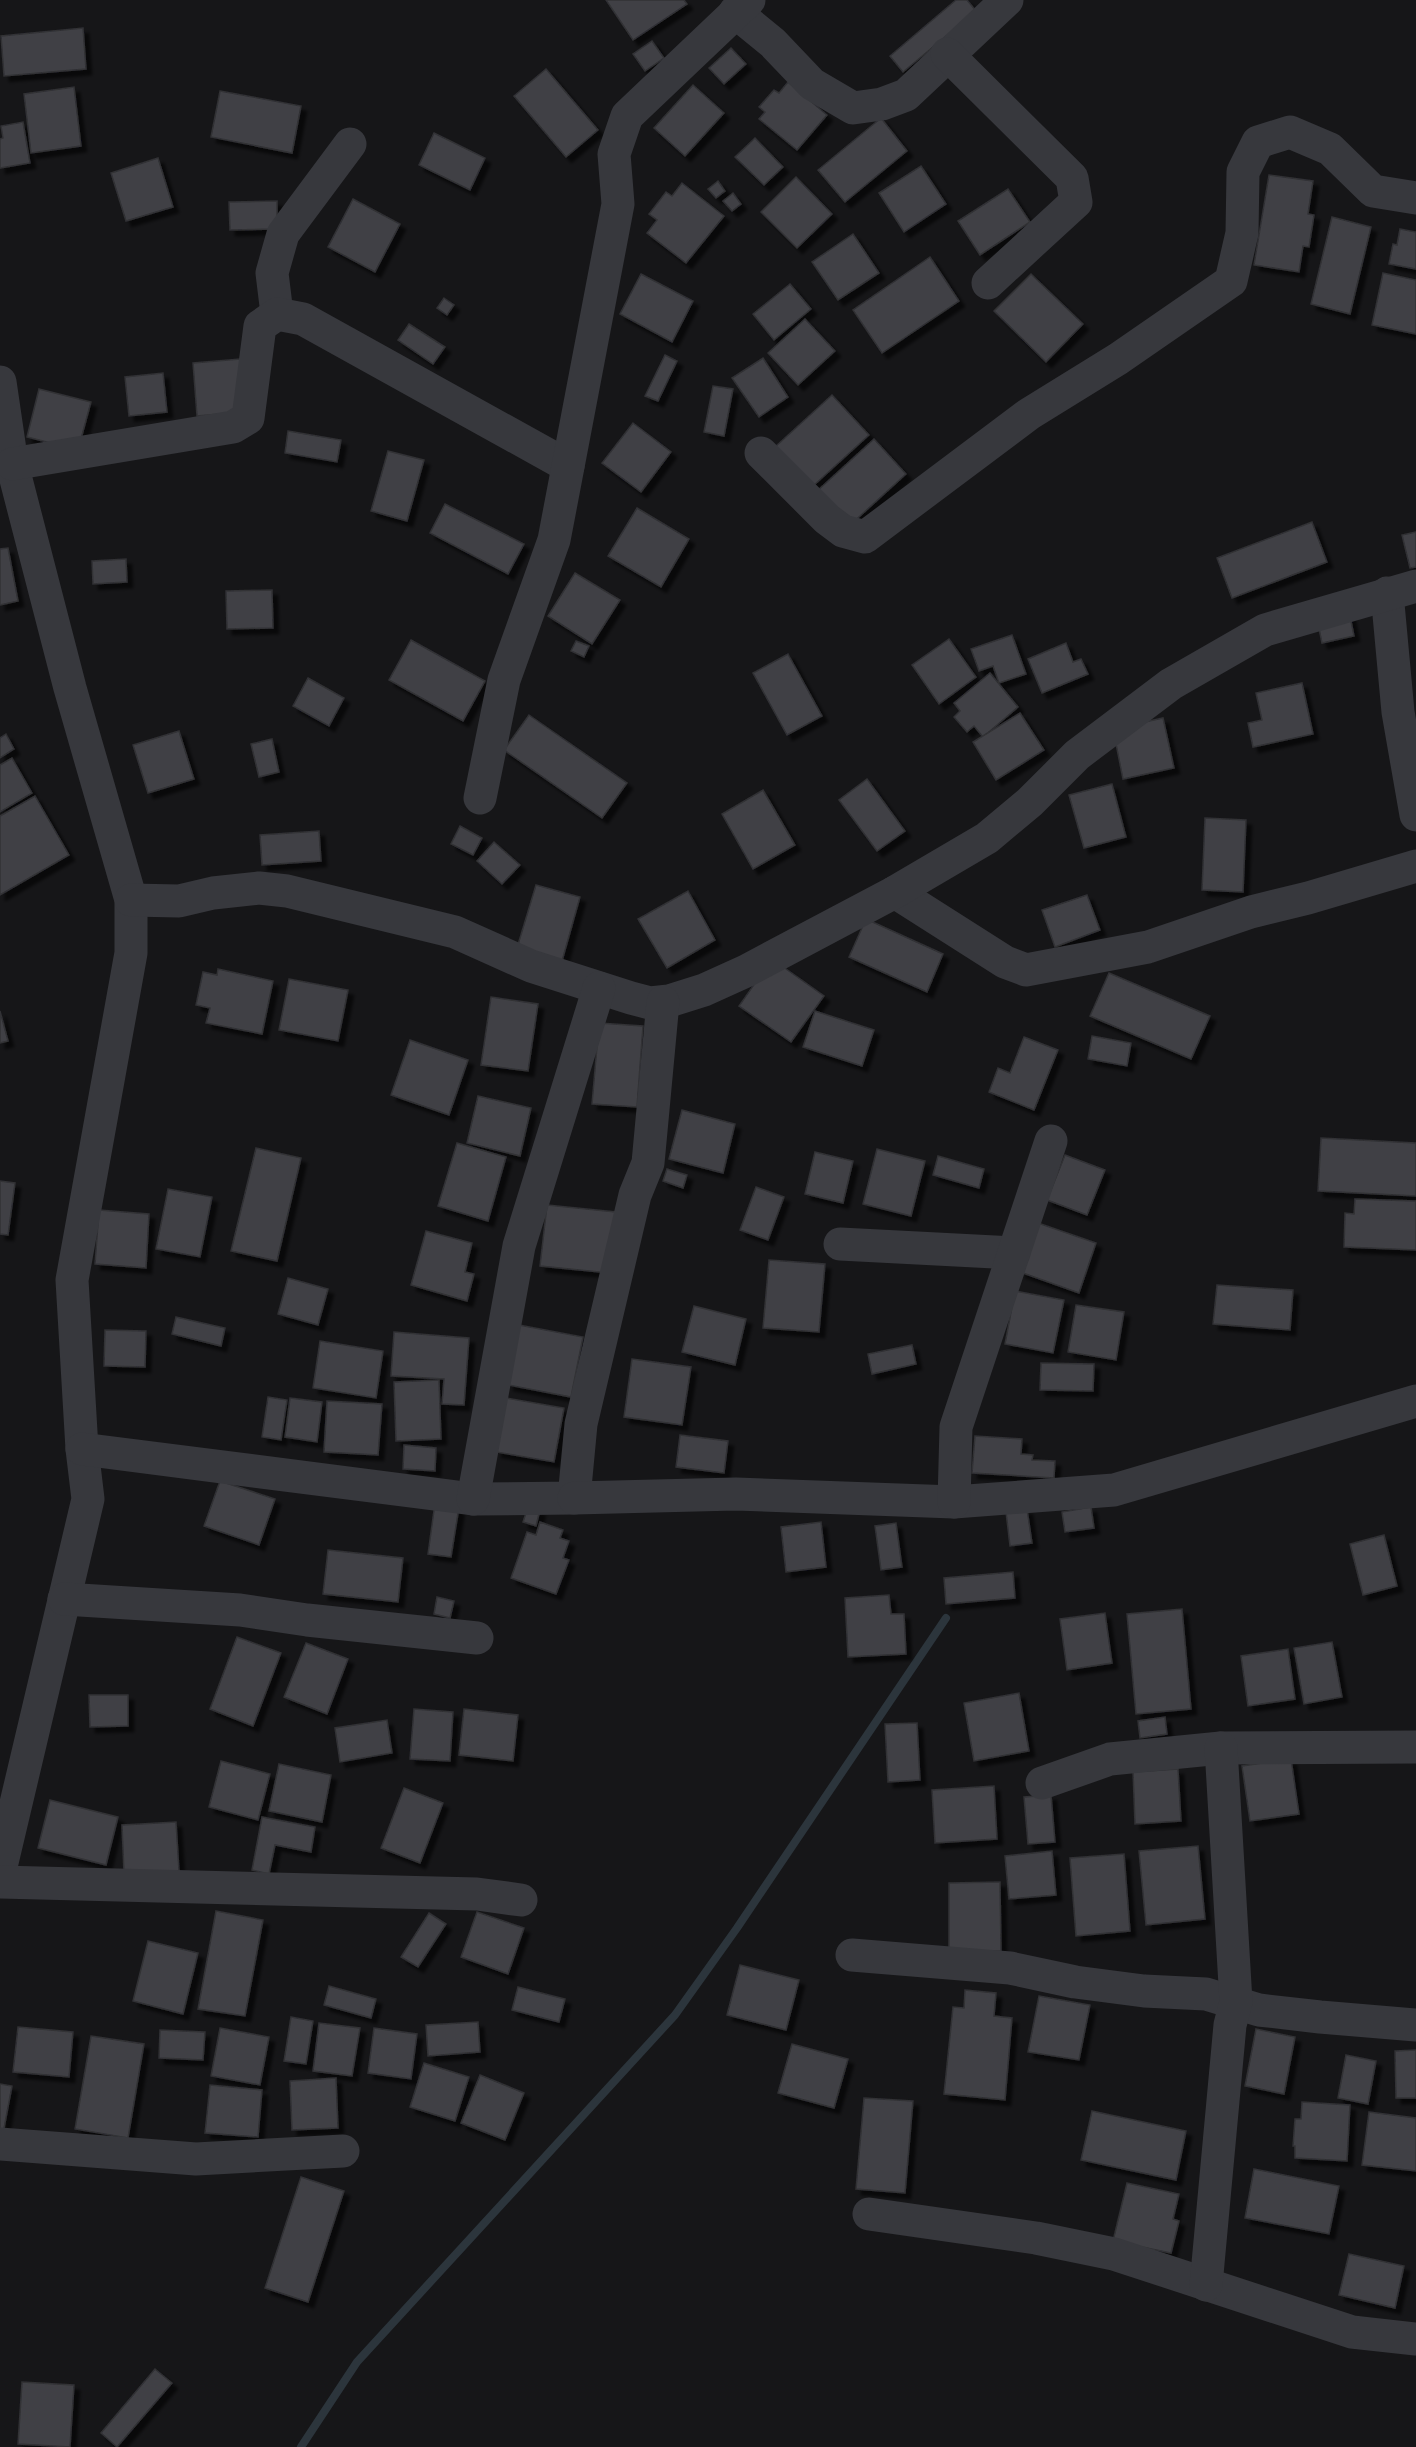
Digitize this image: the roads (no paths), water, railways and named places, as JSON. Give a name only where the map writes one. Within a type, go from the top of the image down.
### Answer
[{"type":"street","points":[[480,798],[504,680],[554,540],[618,204],[614,154],[627,116],[742,6],[773,43],[813,84],[853,108],[882,104],[906,95],[1007,0]]},
{"type":"street","points":[[947,54],[1072,178],[1075,194],[1076,202],[988,283]]},
{"type":"street","points":[[761,453],[826,519],[843,531],[865,537],[1029,414],[1118,358],[1231,280],[1242,233],[1243,172],[1257,141],[1290,132],[1330,149],[1373,191],[1416,198]]},
{"type":"street","points":[[277,314],[272,273],[283,234],[350,144]]},
{"type":"street","points":[[12,464],[233,427],[248,418],[260,326],[277,314],[303,319],[568,466]]},
{"type":"street","points":[[0,382],[12,464],[70,688],[131,900],[131,953],[72,1280],[82,1449],[88,1499],[0,1871]]},
{"type":"street","points":[[131,900],[179,901],[213,893],[259,888],[287,891],[455,932],[531,966],[650,1003],[663,1002],[704,990],[746,971],[895,892],[987,838],[1030,802],[1077,754],[1171,684],[1265,630],[1401,590],[1398,712],[1416,815]]},
{"type":"street","points":[[895,892],[1005,962],[1026,970],[1148,946],[1251,912],[1308,898],[1416,866]]},
{"type":"street","points":[[473,1499],[519,1246],[599,988]]},
{"type":"street","points":[[574,1498],[581,1424],[635,1195],[648,1163],[663,1002]]},
{"type":"street","points":[[954,1502],[956,1427],[1051,1141]]},
{"type":"street","points":[[840,1244],[1014,1253]]},
{"type":"street","points":[[82,1449],[473,1499],[736,1494],[954,1502],[1114,1490],[1416,1401]]},
{"type":"street","points":[[64,1599],[240,1610],[308,1620],[477,1638]]},
{"type":"street","points":[[1042,1783],[1110,1759],[1221,1749],[1416,1747]]},
{"type":"street","points":[[1206,2285],[1230,2025],[1236,2002],[1221,1749]]},
{"type":"street","points":[[0,1882],[477,1894],[521,1900]]},
{"type":"street","points":[[852,1955],[1010,1968],[1075,1982],[1144,1991],[1206,1994],[1259,2010],[1416,2025]]},
{"type":"street","points":[[0,2144],[196,2159],[343,2151]]},
{"type":"street","points":[[869,2214],[1036,2238],[1114,2254],[1352,2331],[1416,2339]]},
{"type":"waterway","points":[[301,2447],[357,2362],[675,2015],[737,1928],[946,1618]]}]
